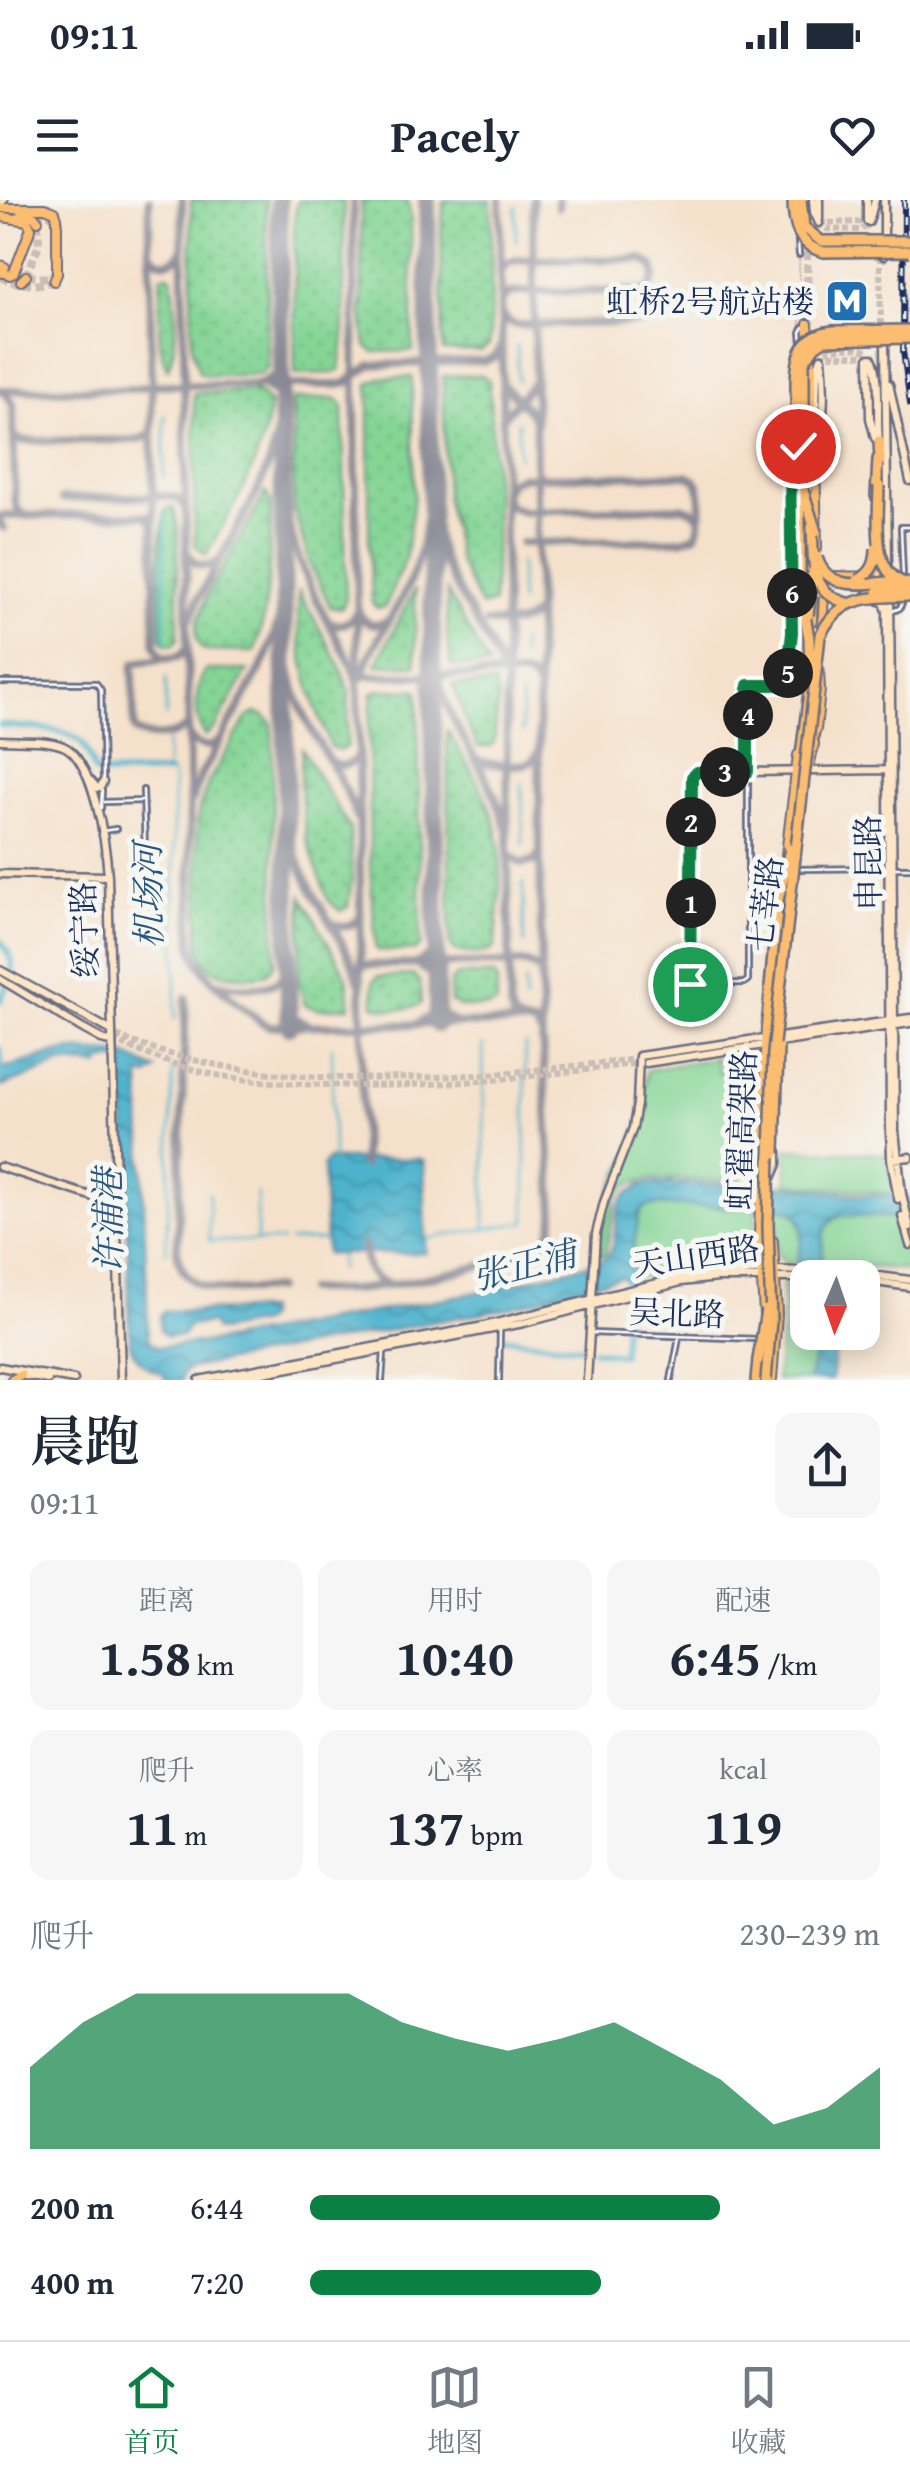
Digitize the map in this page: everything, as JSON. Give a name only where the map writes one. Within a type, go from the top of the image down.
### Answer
[{"type":"highway","points":[[805,200],[804,227],[820,242],[910,241]]},
{"type":"highway","points":[[805,200],[795,228],[813,249],[910,251]]},
{"type":"highway","points":[[803,450],[796,418],[796,365],[798,354],[809,341],[832,331],[910,330]]},
{"type":"highway","points":[[808,638],[800,587],[804,362],[824,340],[910,338]]},
{"type":"highway","points":[[815,559],[837,582],[862,579],[874,565],[882,443]]},
{"type":"highway","points":[[878,464],[882,564],[910,592]]},
{"type":"highway","points":[[800,474],[815,525],[808,614],[810,677]]},
{"type":"highway","points":[[812,527],[821,586],[830,596],[886,608],[910,592]]},
{"type":"highway","points":[[848,580],[910,592]]},
{"type":"highway","points":[[810,677],[818,632],[828,614],[847,600],[873,593],[910,592]]},
{"type":"highway","points":[[802,799],[820,636],[826,624],[843,606],[858,600],[910,592]]},
{"type":"highway","points":[[802,799],[812,750],[819,665]]},
{"type":"highway","name":"虹翟高架路","points":[[761,1380],[767,1302],[764,1225],[768,1052],[810,677]]},
{"type":"highway","name":"虹翟高架路","points":[[761,1380],[771,1321],[768,1244],[774,989],[802,799]]},
{"type":"highway","points":[[768,1181],[775,1160],[774,989],[770,970],[780,887],[790,849]]},
{"type":"main road","points":[[805,200],[819,222]]},
{"type":"main road","points":[[803,254],[805,200]]},
{"type":"main road","points":[[867,200],[868,222],[880,200]]},
{"type":"main road","points":[[880,200],[882,256]]},
{"type":"main road","points":[[2,209],[45,208],[55,212],[58,274],[54,281]]},
{"type":"main road","points":[[2,209],[34,216],[38,221]]},
{"type":"main road","points":[[2,209],[26,221],[31,228],[14,272],[10,275],[2,268]]},
{"type":"main road","points":[[804,325],[808,404]]},
{"type":"main road","points":[[803,450],[810,441],[812,368],[804,325]]},
{"type":"main road","points":[[882,443],[884,344]]},
{"type":"main road","points":[[884,344],[910,481]]},
{"type":"main road","name":"申昆路","points":[[884,344],[882,443],[887,539],[894,1159],[910,1246]]},
{"type":"main road","points":[[803,450],[822,436],[822,358],[803,450],[813,490],[812,527]]},
{"type":"main road","name":"申昆路","points":[[878,464],[878,446],[870,418],[870,358],[877,371],[876,413],[882,443]]},
{"type":"main road","name":"七莘路","points":[[803,450],[806,580],[812,622]]},
{"type":"main road","points":[[813,490],[810,563],[818,574],[848,580],[870,575],[886,558]]},
{"type":"main road","points":[[821,639],[841,610],[875,588],[886,558],[887,539]]},
{"type":"main road","name":"七莘路","points":[[761,1380],[758,1356],[762,1343],[761,1273],[774,989],[813,595],[820,591],[824,595],[814,751],[772,1041]]},
{"type":"main road","points":[[860,599],[879,599],[886,608]]},
{"type":"main road","points":[[0,742],[62,746],[75,754],[94,787],[100,788],[103,780]]},
{"type":"main road","points":[[0,742],[53,746],[68,752],[82,767],[96,814]]},
{"type":"main road","points":[[748,772],[798,767],[808,772],[890,769]]},
{"type":"main road","points":[[87,772],[96,814]]},
{"type":"main road","name":"绥宁路","points":[[96,814],[107,876],[121,1380]]},
{"type":"main road","name":"绥宁路","points":[[96,814],[107,876]]},
{"type":"main road","points":[[784,868],[794,869]]},
{"type":"main road","points":[[1,874],[107,876]]},
{"type":"main road","points":[[2,976],[99,1031]]},
{"type":"main road","points":[[21,988],[111,1030]]},
{"type":"main road","points":[[21,988],[111,1052]]},
{"type":"main road","points":[[642,1061],[910,1021]]},
{"type":"main road","points":[[642,1061],[704,1046],[756,1039],[772,1041]]},
{"type":"main road","points":[[642,1061],[772,1041]]},
{"type":"main road","points":[[704,1046],[723,1048]]},
{"type":"main road","points":[[587,1380],[598,1223],[633,1128],[642,1061]]},
{"type":"main road","points":[[894,1159],[910,1157]]},
{"type":"main road","points":[[0,1167],[116,1204]]},
{"type":"main road","name":"七莘路","points":[[761,1380],[777,1314],[766,1210]]},
{"type":"main road","name":"天山西路","points":[[198,1380],[500,1328],[690,1275],[790,1274]]},
{"type":"main road","name":"天山西路","points":[[880,1279],[910,1283]]},
{"type":"main road","name":"天山西路","points":[[880,1281],[910,1283]]},
{"type":"main road","name":"天山西路","points":[[227,1380],[591,1303]]},
{"type":"main road","points":[[8,1374],[48,1380]]},
{"type":"main road","points":[[8,1374],[74,1380]]},
{"type":"street","points":[[801,347],[804,325]]},
{"type":"street","points":[[803,450],[804,325]]},
{"type":"street","points":[[748,772],[697,772],[692,777],[690,984],[748,980],[748,772],[748,685],[786,685],[803,450],[801,369]]},
{"type":"street","points":[[886,608],[896,610],[903,603],[901,527],[910,527]]},
{"type":"street","points":[[0,682],[92,681],[100,686],[103,780],[102,802],[96,814]]},
{"type":"street","points":[[143,790],[144,850]]},
{"type":"street","points":[[102,802],[143,802]]},
{"type":"street","points":[[102,831],[116,829]]},
{"type":"street","points":[[794,869],[910,868]]},
{"type":"street","points":[[499,1380],[500,1328]]},
{"type":"street","name":"吴北路","points":[[590,1332],[762,1343]]},
{"type":"street","points":[[671,1380],[680,1336]]},
{"type":"street","points":[[382,1380],[384,1350]]},
{"type":"green space","points":[[191,200],[266,200],[268,366],[258,375],[199,372],[192,347]]},
{"type":"green space","points":[[298,200],[344,200],[344,339],[340,370],[334,373],[295,374],[294,220]]},
{"type":"green space","points":[[361,200],[408,200],[413,351],[374,352],[366,346]]},
{"type":"green space","points":[[444,200],[491,200],[492,311],[489,346],[481,351],[443,351]]},
{"type":"green space","points":[[161,277],[172,277],[175,312],[174,347],[168,369],[161,350],[159,325]]},
{"type":"green space","points":[[481,375],[489,380],[496,519],[493,603],[481,607],[459,562],[446,498],[443,376]]},
{"type":"green space","points":[[412,377],[414,498],[405,560],[385,607],[377,608],[372,603],[369,540],[369,384],[380,378]]},
{"type":"green space","points":[[257,391],[270,404],[261,445],[246,483],[206,555],[195,545],[194,393]]},
{"type":"green space","points":[[333,398],[343,405],[346,599],[342,607],[331,608],[310,564],[294,510],[293,399]]},
{"type":"green space","points":[[266,492],[271,503],[268,579],[264,616],[254,652],[202,649],[196,638],[197,624],[207,596]]},
{"type":"green space","points":[[166,509],[174,509],[178,529],[178,639],[173,645],[161,639],[161,541]]},
{"type":"green space","points":[[415,589],[416,665],[376,665]]},
{"type":"green space","points":[[299,591],[338,662],[349,691],[347,747],[340,750],[331,747],[305,671]]},
{"type":"green space","points":[[447,591],[489,666],[451,666]]},
{"type":"green space","points":[[206,670],[248,670],[215,728],[205,736],[197,703],[199,684]]},
{"type":"green space","points":[[495,684],[498,700],[494,743],[478,747],[453,685]]},
{"type":"green space","points":[[418,690],[421,945],[415,950],[376,949],[370,869],[369,726],[372,693]]},
{"type":"green space","points":[[255,713],[272,723],[275,962],[261,975],[234,976],[209,966],[201,955],[197,830],[199,809],[209,781],[244,722]]},
{"type":"green space","points":[[447,729],[485,796],[497,833],[500,883],[495,947],[481,953],[454,950],[450,944]]},
{"type":"green space","points":[[302,749],[350,829],[352,878],[348,907],[340,911],[328,900],[306,838],[300,784]]},
{"type":"green space","points":[[302,896],[347,977],[350,1007],[318,1009],[305,1005],[299,984]]},
{"type":"green space","points":[[413,975],[420,982],[421,1004],[398,1009],[374,1005],[373,982],[377,977]]},
{"type":"green space","points":[[457,975],[494,975],[497,1003],[491,1007],[459,1007],[451,1003],[450,982]]},
{"type":"green space","points":[[716,1058],[718,1072],[743,1068],[741,1181],[649,1179],[627,1185],[616,1198],[605,1254],[598,1257],[602,1219],[639,1122],[647,1070]]},
{"type":"green space","points":[[787,1149],[883,1154],[888,1159],[894,1194],[787,1184]]},
{"type":"green space","points":[[651,1205],[756,1209],[756,1259],[674,1269],[633,1279],[631,1263],[639,1215]]},
{"type":"green space","points":[[776,1210],[788,1210],[799,1220],[801,1245],[797,1260],[790,1263],[785,1263],[778,1255]]},
{"type":"green space","points":[[842,1215],[898,1218],[908,1270],[880,1268],[880,1260],[823,1260],[824,1235]]},
{"type":"green space","points":[[790,1282],[790,1350],[813,1350],[809,1380],[776,1380],[783,1284]]},
{"type":"water","points":[[73,1050],[123,1054],[156,1070],[148,1076],[140,1074],[148,1335],[150,1342],[159,1347],[219,1341],[483,1291],[601,1261],[613,1244],[623,1199],[648,1183],[777,1185],[910,1197],[910,1218],[842,1215],[831,1220],[824,1232],[822,1260],[798,1260],[801,1224],[790,1210],[651,1205],[639,1215],[631,1263],[633,1281],[625,1283],[619,1277],[508,1308],[190,1368],[183,1373],[182,1380],[165,1380],[164,1374],[140,1361],[130,1345],[123,1064],[114,1059],[101,1061],[99,1066],[63,1063],[1,1087],[0,1068]]},
{"type":"water","points":[[328,1159],[424,1161],[426,1253],[326,1254],[323,1165]]},
{"type":"water","points":[[267,1310],[267,1318],[261,1323],[219,1331],[211,1323],[188,1326],[183,1336],[167,1337],[160,1331],[160,1315],[165,1311]]},
{"type":"water","points":[[813,1350],[835,1350],[831,1380],[809,1380]]},
{"type":"waterway","points":[[516,207],[516,242]]},
{"type":"waterway","points":[[517,346],[518,381]]},
{"type":"waterway","points":[[164,477],[165,415]]},
{"type":"waterway","points":[[518,422],[519,458]]},
{"type":"waterway","points":[[164,511],[165,640]]},
{"type":"waterway","points":[[520,562],[520,602]]},
{"type":"waterway","points":[[521,642],[521,655]]},
{"type":"waterway","points":[[166,678],[166,716]]},
{"type":"waterway","points":[[521,695],[522,732]]},
{"type":"waterway","name":"机场河","points":[[0,725],[54,730],[74,737],[84,745],[99,774],[167,772]]},
{"type":"waterway","name":"机场河","points":[[167,742],[167,772],[173,777],[175,1019]]},
{"type":"waterway","points":[[522,782],[523,843]]},
{"type":"waterway","points":[[523,883],[524,943]]},
{"type":"waterway","points":[[0,941],[12,964],[11,977],[0,1001]]},
{"type":"waterway","points":[[525,982],[525,1001]]},
{"type":"waterway","points":[[437,1237],[526,1222],[525,1044]]},
{"type":"waterway","points":[[483,1045],[485,1227]]},
{"type":"waterway","points":[[332,1047],[333,1156]]},
{"type":"waterway","points":[[0,1049],[2,1076]]},
{"type":"waterway","points":[[166,1252],[173,1068]]},
{"type":"waterway","points":[[209,1193],[209,1241],[282,1241]]},
{"type":"waterway","points":[[257,1193],[257,1241]]},
{"type":"waterway","points":[[427,1239],[434,1238]]},
{"type":"waterway","points":[[290,1241],[324,1240]]},
{"type":"waterway","points":[[340,1255],[340,1270]]},
{"type":"waterway","points":[[593,1350],[622,1355],[628,1278]]},
{"type":"waterway","points":[[505,1338],[585,1348]]},
{"type":"taxiway","points":[[149,200],[155,645],[160,655],[170,659]]},
{"type":"taxiway","points":[[182,200],[194,953],[218,986],[269,1026],[524,1023],[535,1025],[541,1033]]},
{"type":"taxiway","points":[[280,232],[283,200]]},
{"type":"taxiway","points":[[353,200],[363,1165]]},
{"type":"taxiway","points":[[422,200],[427,245]]},
{"type":"taxiway","points":[[429,220],[432,200]]},
{"type":"taxiway","points":[[500,200],[510,1008],[520,1022]]},
{"type":"taxiway","points":[[308,1290],[363,1289],[512,1257],[543,1243],[553,1223],[542,1039],[533,200]]},
{"type":"taxiway","points":[[558,200],[558,207]]},
{"type":"taxiway","points":[[152,254],[167,262],[181,252]]},
{"type":"taxiway","points":[[502,270],[507,263],[517,260],[642,259],[653,266],[655,276],[651,286],[641,291]]},
{"type":"taxiway","points":[[502,301],[516,292],[641,291],[652,297],[656,307],[651,319],[640,323],[516,325],[503,316]]},
{"type":"taxiway","points":[[0,390],[339,385],[371,365],[485,361],[495,357],[501,346]]},
{"type":"taxiway","points":[[262,383],[276,374],[281,361]]},
{"type":"taxiway","points":[[503,418],[533,383]]},
{"type":"taxiway","points":[[504,385],[534,419]]},
{"type":"taxiway","points":[[191,618],[271,459],[282,405],[276,394],[264,386]]},
{"type":"taxiway","points":[[4,392],[13,403],[15,501],[25,515]]},
{"type":"taxiway","points":[[13,432],[23,441],[137,440],[151,432]]},
{"type":"taxiway","points":[[519,477],[687,475],[698,485],[701,499],[696,535],[682,540],[521,543]]},
{"type":"taxiway","points":[[524,476],[511,481],[504,494],[509,506],[526,512]]},
{"type":"taxiway","points":[[283,492],[299,561],[356,678]]},
{"type":"taxiway","points":[[430,492],[436,536],[446,567],[503,676]]},
{"type":"taxiway","points":[[62,499],[168,496],[184,505]]},
{"type":"taxiway","points":[[362,678],[414,571],[428,506]]},
{"type":"taxiway","points":[[521,511],[682,507],[699,518]]},
{"type":"taxiway","points":[[0,516],[140,515],[147,516],[152,523]]},
{"type":"taxiway","points":[[0,523],[4,528]]},
{"type":"taxiway","points":[[187,552],[196,564],[215,562]]},
{"type":"taxiway","points":[[193,800],[199,779],[266,659],[279,619],[284,575]]},
{"type":"taxiway","points":[[326,619],[345,623],[358,608],[369,623],[387,621]]},
{"type":"taxiway","points":[[487,623],[522,622],[537,610]]},
{"type":"taxiway","points":[[284,629],[302,710],[357,819]]},
{"type":"taxiway","points":[[432,630],[445,699],[505,825]]},
{"type":"taxiway","points":[[188,647],[178,657],[139,662],[133,667],[136,732],[164,736],[188,725]]},
{"type":"taxiway","points":[[363,676],[524,675],[538,687]]},
{"type":"taxiway","points":[[190,737],[204,746],[220,740]]},
{"type":"taxiway","points":[[477,760],[521,764],[532,761],[538,753]]},
{"type":"taxiway","points":[[328,760],[344,765],[358,755]]},
{"type":"taxiway","points":[[286,798],[299,862],[359,982]]},
{"type":"taxiway","points":[[509,855],[522,864],[534,861],[538,855]]},
{"type":"taxiway","points":[[331,922],[348,926],[361,915]]},
{"type":"taxiway","points":[[417,963],[431,954],[435,939]]},
{"type":"taxiway","points":[[220,983],[242,987],[275,983],[288,963]]},
{"type":"taxiway","points":[[362,965],[527,963],[540,971]]},
{"type":"taxiway","points":[[417,965],[431,974],[436,987]]},
{"type":"taxiway","points":[[186,998],[177,1251],[190,1278],[202,1285],[230,1290],[276,1289]]},
{"type":"taxiway","points":[[436,1001],[441,1014],[455,1023]]},
{"type":"taxiway","points":[[418,1023],[429,1017],[436,1001]]},
{"type":"taxiway","points":[[289,1004],[295,1017],[307,1024]]},
{"type":"taxiway","points":[[364,1244],[368,1269],[375,1278],[387,1283]]},
{"type":"runway","points":[[279,200],[289,1026]]},
{"type":"runway","points":[[427,200],[437,1024]]},
{"type":"tunnel","points":[[0,213],[49,214],[54,222]]},
{"type":"tunnel","points":[[26,276],[39,245],[38,221]]},
{"type":"tunnel","points":[[820,223],[867,222]]},
{"type":"tunnel","points":[[819,223],[827,229],[860,230],[869,222]]},
{"type":"tunnel","points":[[807,252],[808,324]]},
{"type":"tunnel","points":[[799,256],[800,325]]},
{"type":"tunnel","points":[[880,256],[881,332]]},
{"type":"tunnel","points":[[5,267],[39,277],[51,277],[55,271]]},
{"type":"tunnel","points":[[0,277],[27,284],[54,281]]},
{"type":"tunnel","points":[[822,358],[824,351],[847,348],[864,350],[869,358]]},
{"type":"tunnel","points":[[821,358],[871,358]]},
{"type":"tunnel","points":[[804,457],[807,414]]},
{"type":"tunnel","points":[[100,1029],[163,1052],[229,1067],[298,1076],[439,1077],[645,1058]]},
{"type":"tunnel","points":[[97,1033],[150,1056],[206,1073],[297,1084],[446,1083],[642,1063]]},
{"type":"railway","points":[[904,200],[903,351],[910,404]]},
{"type":"place","name":"虹桥2号航站楼","points":[[847,301]]},
{"type":"route","points":[[690,984],[692,777],[697,772],[748,772],[748,685],[786,685],[792,633],[790,446],[798,446]]},
{"type":"water label","name":"许浦港","points":[[108,1221]]},
{"type":"water label","name":"张正浦","points":[[524,1265]]}]
